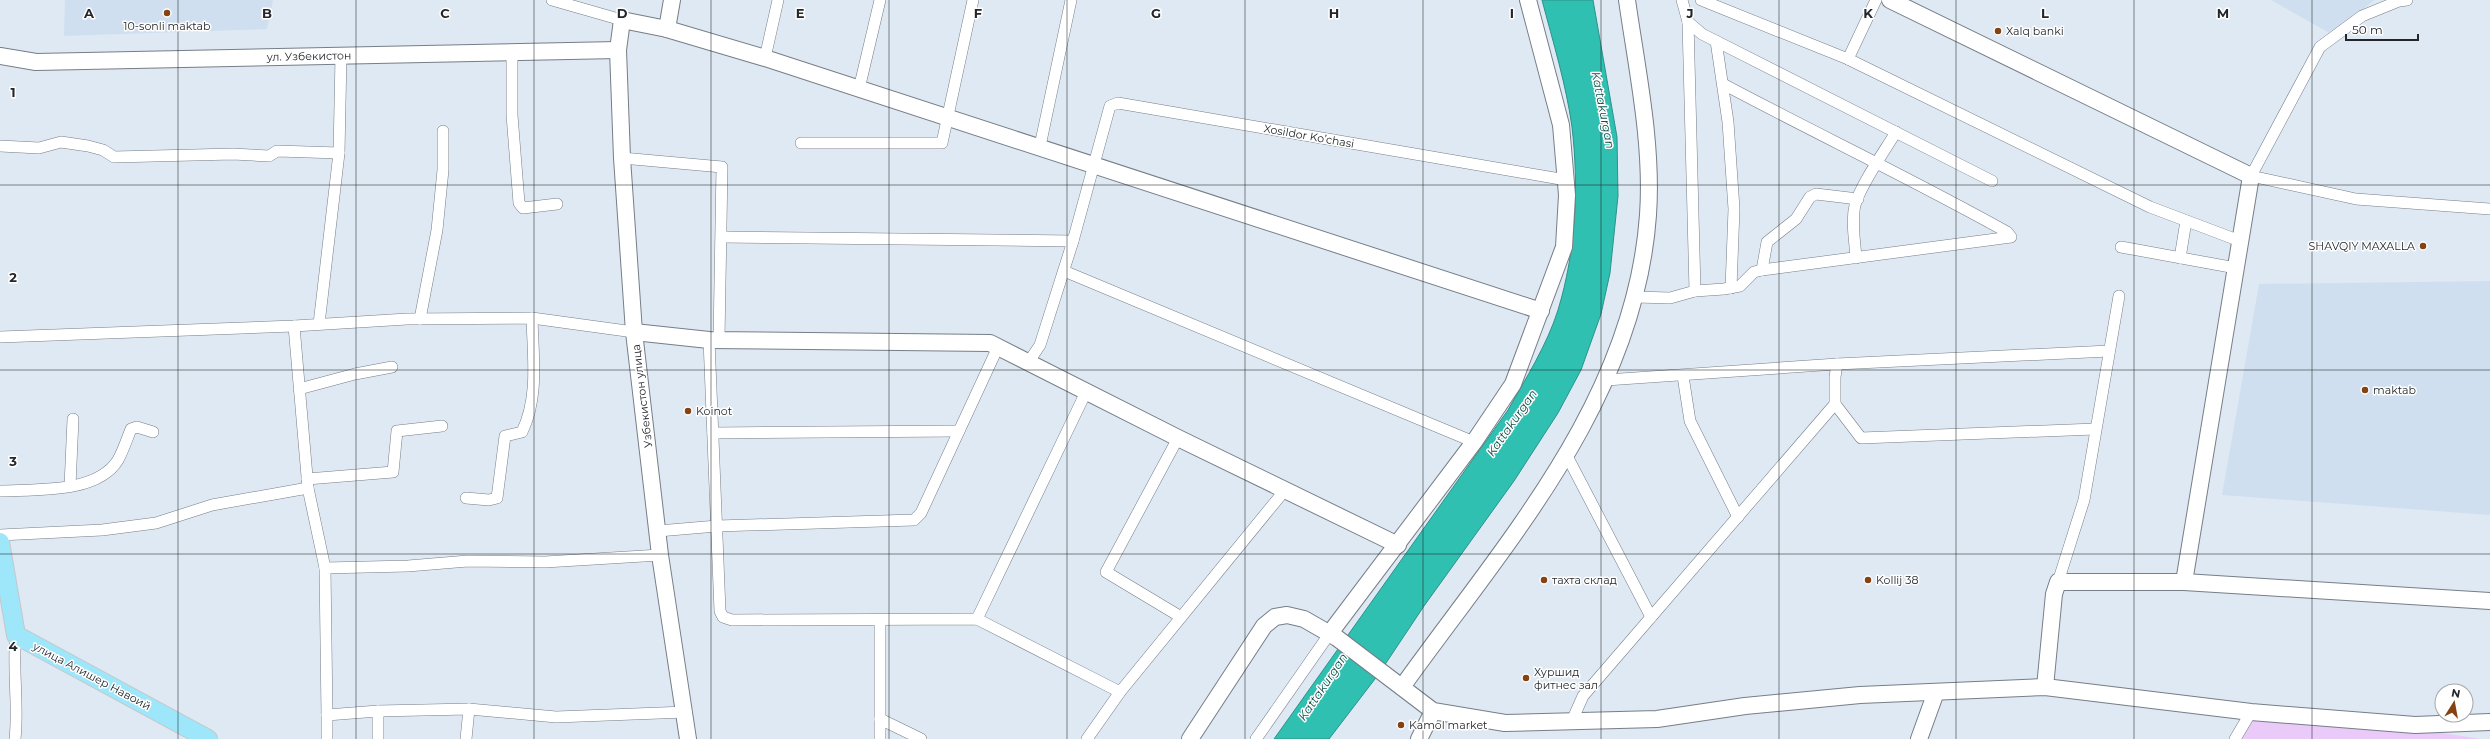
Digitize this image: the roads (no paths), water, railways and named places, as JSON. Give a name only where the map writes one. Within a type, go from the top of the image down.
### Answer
[{"type":"main road","points":[[0,542],[4,591],[16,635]]},
{"type":"main road","name":"улица Алишер Навоий","points":[[16,635],[208,739]]},
{"type":"street","points":[[552,0],[577,4],[622,20],[667,30],[765,58],[946,118],[1093,163],[1541,311]]},
{"type":"street","points":[[667,30],[672,0]]},
{"type":"street","points":[[765,58],[778,0]]},
{"type":"street","points":[[859,89],[880,0]]},
{"type":"street","points":[[801,143],[942,143],[946,118],[972,0]]},
{"type":"street","points":[[1040,146],[1071,0]]},
{"type":"street","points":[[1256,739],[1334,636],[1398,545],[1474,442],[1512,384],[1541,311],[1564,247],[1566,180],[1561,125],[1528,0]]},
{"type":"street","points":[[1402,687],[1499,557],[1567,456],[1606,380],[1627,329],[1636,297],[1648,216],[1648,152],[1627,0]]},
{"type":"street","points":[[1682,0],[1688,22],[1695,291]]},
{"type":"street","points":[[1700,0],[1848,59],[2150,207],[2240,241]]},
{"type":"street","points":[[1848,59],[1876,0]]},
{"type":"street","points":[[1890,0],[2251,176],[2356,199],[2490,209]]},
{"type":"street","points":[[2184,582],[2251,176],[2320,47],[2362,16],[2399,1],[2407,0]]},
{"type":"street","name":"Узбекистон улица","points":[[622,20],[618,50],[622,158],[634,332],[660,555],[686,712],[688,739]]},
{"type":"street","points":[[1688,22],[1716,41],[1992,180]]},
{"type":"street","points":[[1716,41],[1723,84],[1734,209],[1731,288]]},
{"type":"street","name":"ул. Узбекистон","points":[[0,56],[36,62],[618,50]]},
{"type":"street","points":[[512,52],[512,115],[519,203],[522,208],[528,209],[557,204]]},
{"type":"street","points":[[319,324],[339,153],[341,56]]},
{"type":"street","points":[[1636,297],[1670,298],[1695,291],[1731,288],[1740,286],[1754,272],[1762,270],[2011,237],[2008,232],[1952,201],[1723,84]]},
{"type":"street","name":"Xosildor Ko’chasi","points":[[1093,163],[1110,106],[1118,103],[1566,180]]},
{"type":"street","points":[[420,319],[437,230],[443,170],[443,131]]},
{"type":"street","points":[[1856,258],[1853,225],[1858,199],[1896,132]]},
{"type":"street","points":[[0,146],[39,148],[61,142],[103,150],[114,157],[233,154],[269,156],[277,150],[339,153]]},
{"type":"street","points":[[622,158],[722,167],[722,237],[714,340],[713,432],[720,611],[723,617],[732,620],[880,621],[977,619],[1120,692]]},
{"type":"street","points":[[1028,362],[1040,345],[1073,241],[1093,163]]},
{"type":"street","points":[[1762,270],[1767,242],[1796,219],[1810,197],[1816,194],[1858,199]]},
{"type":"street","points":[[2180,258],[2186,221]]},
{"type":"street","points":[[722,237],[1073,241]]},
{"type":"street","points":[[2121,247],[2236,268]]},
{"type":"street","points":[[1064,271],[1474,442]]},
{"type":"street","points":[[2045,687],[2054,594],[2084,500],[2119,296]]},
{"type":"street","points":[[466,498],[489,500],[496,498],[506,436],[522,432],[530,416],[533,397],[532,318]]},
{"type":"street","points":[[0,337],[294,326],[420,319],[532,318],[634,332],[714,340],[990,343],[1178,438],[1398,545]]},
{"type":"street","points":[[294,326],[307,484],[325,568],[327,739]]},
{"type":"street","points":[[658,531],[717,526],[914,520],[921,514],[998,348]]},
{"type":"street","points":[[1606,380],[1683,376],[1837,364],[2109,351]]},
{"type":"street","points":[[1570,723],[1583,696],[1835,404],[1837,364]]},
{"type":"street","points":[[299,389],[355,374],[392,367]]},
{"type":"street","points":[[1683,376],[1690,421],[1738,517]]},
{"type":"street","points":[[977,619],[1086,392]]},
{"type":"street","points":[[1835,404],[1861,438],[2095,429]]},
{"type":"street","points":[[70,486],[73,419]]},
{"type":"street","points":[[0,535],[102,530],[156,523],[212,505],[307,484],[393,472],[397,431],[442,426]]},
{"type":"street","points":[[0,491],[87,484],[107,471],[117,461],[134,427],[152,432]]},
{"type":"street","points":[[713,432],[959,431]]},
{"type":"street","points":[[1178,438],[1106,572],[1181,617]]},
{"type":"street","points":[[1567,456],[1651,617]]},
{"type":"street","points":[[1087,739],[1120,692],[1284,490]]},
{"type":"street","points":[[325,568],[408,566],[468,561],[545,562],[660,555]]},
{"type":"street","points":[[2058,582],[2184,582],[2490,601]]},
{"type":"street","points":[[1190,739],[1264,626],[1275,617],[1287,615],[1304,619],[1334,636],[1433,711],[1505,723],[1570,723],[1657,719],[1776,703],[1860,695],[2045,687],[2250,712],[2415,724],[2490,722]]},
{"type":"street","points":[[880,621],[880,739]]},
{"type":"street","points":[[14,739],[16,695],[14,658],[16,635]]},
{"type":"street","points":[[1918,739],[1936,692]]},
{"type":"street","points":[[327,715],[378,711],[470,709],[556,717],[686,712]]},
{"type":"street","points":[[466,739],[470,709]]},
{"type":"street","points":[[378,711],[378,739]]},
{"type":"street","points":[[1419,739],[1433,711]]},
{"type":"street","points":[[2235,739],[2250,712]]},
{"type":"street","points":[[880,719],[921,739]]},
{"type":"water","name":"Kattakurgan","points":[[1542,0],[1593,0],[1617,137],[1618,196],[1610,273],[1601,314],[1581,370],[1558,413],[1514,481],[1424,606],[1378,675],[1329,739],[1274,739],[1508,410],[1536,361],[1558,310],[1569,265],[1572,242],[1575,196],[1574,150],[1572,127],[1566,95]]},
{"type":"place","name":"10-sonli maktab","points":[[167,13]]},
{"type":"place","name":"Xalq banki","points":[[1998,31]]},
{"type":"place","name":"SHAVQIY MAXALLA","points":[[2423,246]]},
{"type":"place","name":"maktab","points":[[2365,390]]},
{"type":"place","name":"Koinot","points":[[688,411]]},
{"type":"place","name":"тахта склад","points":[[1544,580]]},
{"type":"place","name":"Kollij 38","points":[[1868,580]]},
{"type":"place","name":"Хуршид фитнес зал","points":[[1526,678]]},
{"type":"place","name":"Kamol market","points":[[1401,725]]}]
